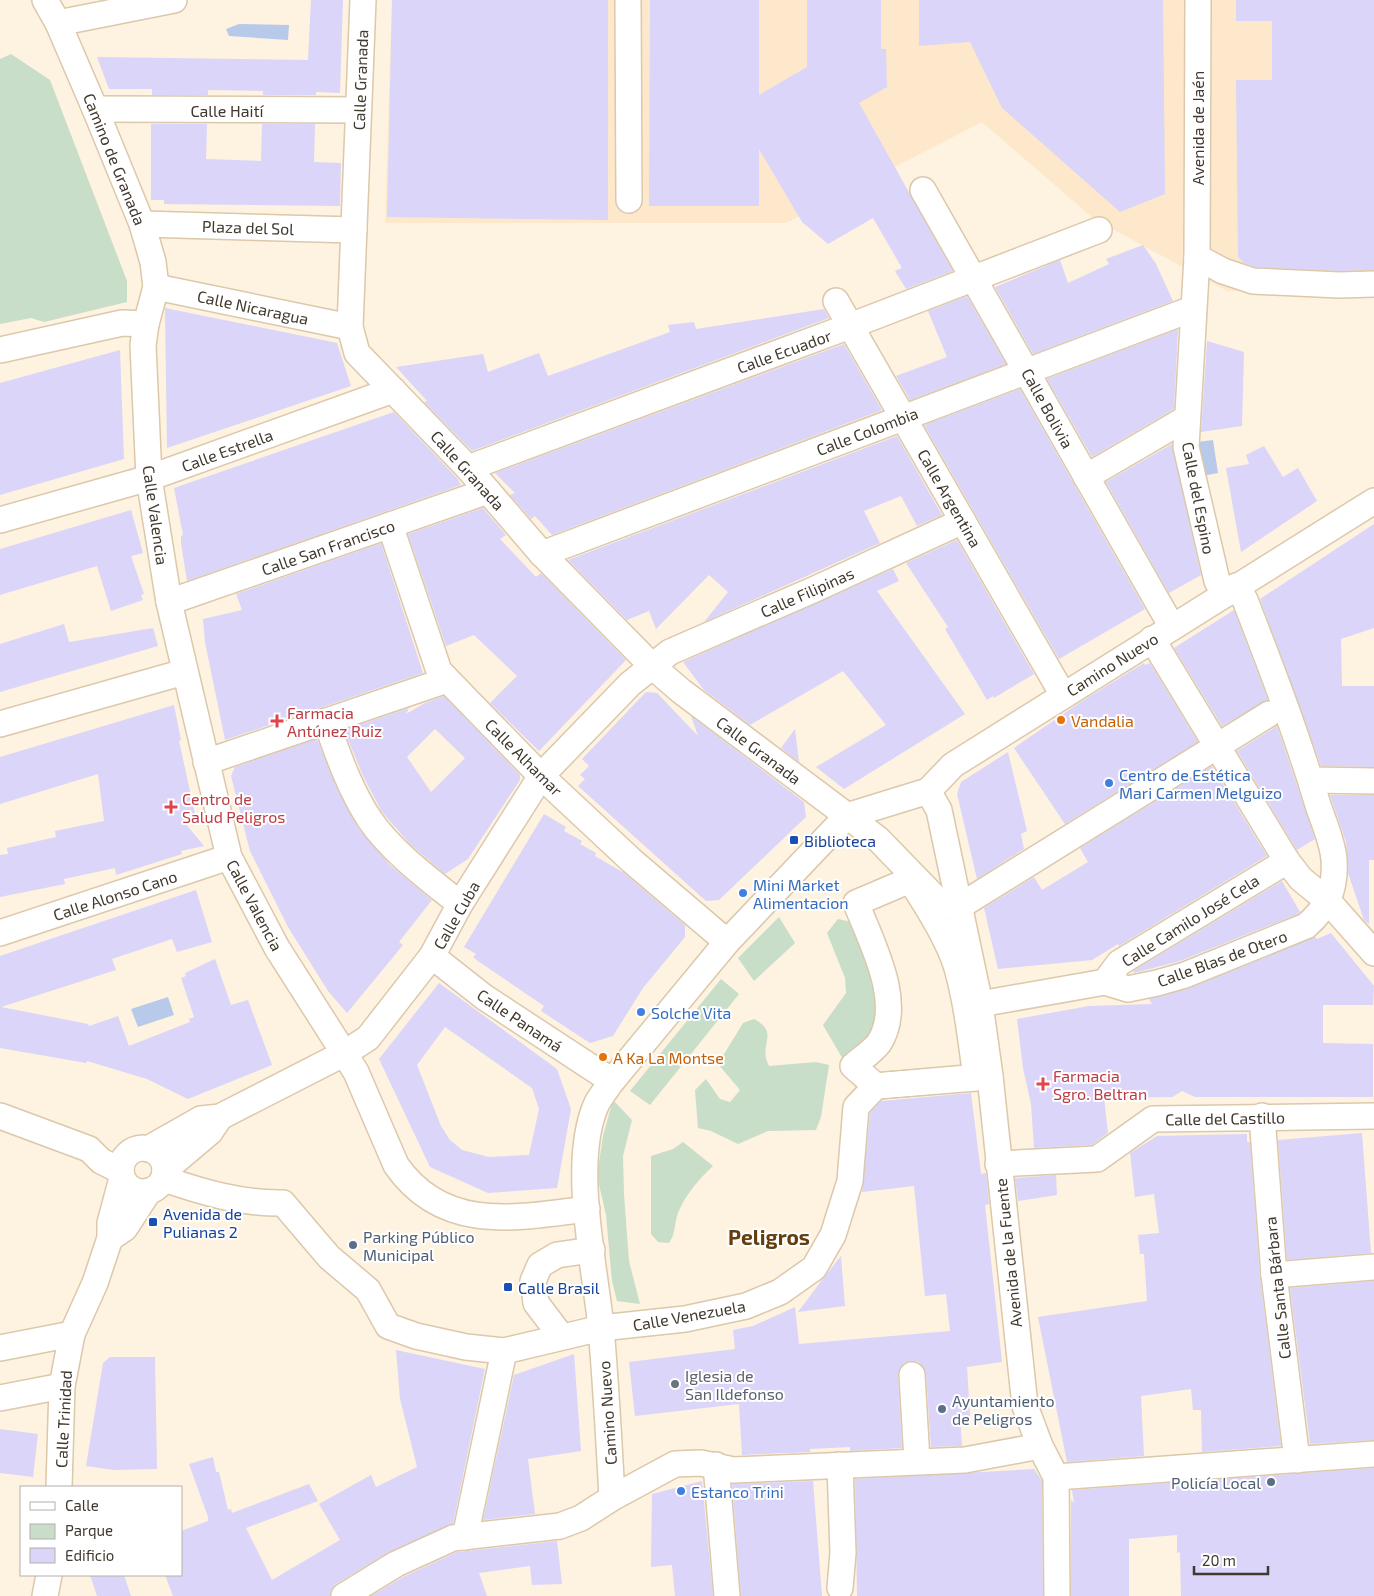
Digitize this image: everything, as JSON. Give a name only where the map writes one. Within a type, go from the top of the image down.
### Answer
[{"type":"street","name":"Camino de Granada","points":[[45,0],[58,23],[142,224],[153,262],[156,287],[146,324]]},
{"type":"street","points":[[58,23],[174,0]]},
{"type":"street","name":"Calle Granada","points":[[363,0],[350,327],[357,353],[468,468],[542,554],[652,666],[681,691],[847,816]]},
{"type":"street","points":[[628,0],[629,200]]},
{"type":"street","name":"Avenida de Jaén","points":[[1192,309],[1197,257],[1198,0]]},
{"type":"street","name":"Calle Haití","points":[[95,109],[358,110]]},
{"type":"street","name":"Calle Bolivia","points":[[923,190],[1086,477],[1219,747],[1287,861],[1301,879],[1328,901],[1374,954]]},
{"type":"street","name":"Plaza del Sol","points":[[142,224],[354,230]]},
{"type":"street","name":"Calle Ecuador","points":[[468,468],[850,326],[1099,230]]},
{"type":"street","points":[[1197,257],[1223,271],[1253,281],[1339,285],[1374,284]]},
{"type":"street","name":"Calle Nicaragua","points":[[156,287],[350,327]]},
{"type":"street","name":"Calle Argentina","points":[[836,301],[1063,695]]},
{"type":"street","name":"Calle Colombia","points":[[542,554],[1192,309]]},
{"type":"street","name":"Calle del Espino","points":[[1192,309],[1186,448],[1216,580],[1245,600],[1311,780],[1334,859],[1328,901]]},
{"type":"street","points":[[0,350],[122,323],[146,324]]},
{"type":"street","name":"Calle Valencia","points":[[146,324],[143,345],[149,478],[168,602],[229,857],[277,948],[345,1053],[359,1079],[396,1165],[406,1178],[429,1198],[477,1217],[516,1218],[587,1209]]},
{"type":"street","name":"Calle Estrella","points":[[0,520],[149,478],[394,390]]},
{"type":"street","points":[[1086,477],[1187,418]]},
{"type":"street","name":"Calle San Francisco","points":[[168,602],[488,491]]},
{"type":"street","name":"Camino Nuevo","points":[[847,816],[928,791],[953,765],[1374,501]]},
{"type":"street","name":"Calle Filipinas","points":[[652,666],[670,652],[813,590],[963,521]]},
{"type":"street","name":"Calle Alhamar","points":[[390,525],[439,671],[541,776],[632,861],[727,942]]},
{"type":"street","name":"Calle Cuba","points":[[131,1162],[201,1119],[220,1117],[345,1053],[368,1038],[432,956],[460,904],[541,776],[630,684],[652,666]]},
{"type":"street","points":[[0,724],[184,672]]},
{"type":"street","points":[[206,762],[448,680]]},
{"type":"street","points":[[601,1328],[584,1190],[585,1158],[597,1104],[612,1081],[727,942],[847,816],[878,839],[944,907],[960,906],[1270,714]]},
{"type":"street","points":[[326,721],[343,769],[370,820],[407,861],[460,904]]},
{"type":"street","points":[[1311,780],[1374,781]]},
{"type":"street","name":"Avenida de la Fuente","points":[[928,791],[939,810],[980,1004],[983,1077],[998,1164],[1025,1406],[1040,1446],[1056,1477],[1057,1596]]},
{"type":"street","name":"Calle Alonso Cano","points":[[0,933],[229,857]]},
{"type":"street","name":"Calle Camilo José Cela","points":[[1105,982],[1119,963],[1287,861]]},
{"type":"street","points":[[910,880],[929,910],[956,966],[968,1024],[983,1077],[876,1086],[853,1066],[879,1043],[890,1012],[886,978],[856,903],[910,880]]},
{"type":"street","name":"Calle Blas de Otero","points":[[1105,982],[1128,989],[1185,975],[1306,926],[1319,915],[1328,901]]},
{"type":"street","name":"Calle Panamá","points":[[432,956],[484,997],[612,1081]]},
{"type":"street","points":[[980,1004],[1105,982]]},
{"type":"street","name":"Calle Venezuela","points":[[504,1351],[601,1328],[685,1319],[746,1306],[780,1292],[814,1268],[833,1234],[850,1181],[856,1107],[876,1086]]},
{"type":"street","points":[[0,1116],[89,1149],[101,1161],[131,1162],[161,1157],[159,1180],[125,1228],[110,1238]]},
{"type":"street","name":"Calle del Castillo","points":[[998,1164],[1097,1159],[1152,1120],[1262,1116],[1374,1116]]},
{"type":"street","name":"Calle Santa Bárbara","points":[[1262,1116],[1274,1275],[1297,1460]]},
{"type":"street","name":"Calle Cuba","points":[[159,1180],[210,1132],[220,1117]]},
{"type":"street","points":[[131,1162],[132,1189],[144,1192],[159,1180]]},
{"type":"street","name":"Calle Trinidad","points":[[59,1486],[62,1386],[72,1334],[95,1283],[110,1238],[110,1223],[131,1162]]},
{"type":"street","points":[[159,1180],[259,1204],[283,1203],[329,1257],[368,1290],[388,1326],[416,1336],[458,1345],[504,1351],[465,1537]]},
{"type":"street","points":[[561,1336],[536,1303],[533,1281],[540,1265],[557,1255],[592,1250]]},
{"type":"street","points":[[1274,1275],[1374,1267]]},
{"type":"street","name":"Camino Nuevo","points":[[601,1328],[612,1498]]},
{"type":"street","points":[[0,1348],[72,1334]]},
{"type":"street","points":[[912,1375],[917,1461]]},
{"type":"street","points":[[0,1398],[62,1386]]},
{"type":"street","points":[[344,1596],[396,1564],[453,1538],[560,1526],[581,1518],[612,1498],[675,1464],[701,1463],[733,1470],[965,1460],[1040,1446]]},
{"type":"street","points":[[1056,1477],[1374,1454]]},
{"type":"street","points":[[716,1465],[727,1596]]},
{"type":"street","points":[[840,1465],[843,1553],[840,1588]]},
{"type":"street","points":[[46,1596],[49,1576]]},
{"type":"shaded area","points":[[392,0],[1374,0],[1374,290],[1227,291],[1094,219],[982,122],[786,223],[385,223]]},
{"type":"green space","points":[[11,54],[50,80],[127,281],[127,302],[44,322],[31,318],[0,324],[0,59]]},
{"type":"green space","points":[[779,917],[795,943],[754,981],[738,958]]},
{"type":"green space","points":[[838,919],[856,923],[882,1002],[872,1029],[858,1052],[844,1061],[823,1025],[846,993],[845,978],[827,933]]},
{"type":"green space","points":[[721,979],[739,994],[650,1105],[630,1091]]},
{"type":"green space","points":[[754,1019],[766,1029],[765,1051],[769,1066],[816,1062],[829,1065],[821,1117],[816,1130],[768,1131],[738,1144],[711,1131],[698,1128],[695,1090],[706,1079],[720,1099],[730,1102],[740,1090],[718,1064],[743,1023]]},
{"type":"green space","points":[[613,1100],[632,1120],[623,1156],[624,1194],[629,1261],[640,1304],[617,1301],[612,1281],[606,1215],[597,1176],[603,1136]]},
{"type":"green space","points":[[683,1142],[713,1166],[697,1182],[685,1200],[678,1213],[673,1236],[669,1243],[658,1242],[651,1234],[651,1156],[673,1149]]},
{"type":"water","points":[[239,24],[289,25],[288,40],[229,36],[226,29]]},
{"type":"water","points":[[1213,440],[1218,473],[1202,476],[1197,442]]},
{"type":"water","points":[[168,997],[174,1015],[138,1027],[131,1009]]},
{"type":"building","points":[[311,0],[343,0],[340,93],[316,92],[316,95],[263,95],[263,91],[208,90],[208,95],[152,95],[152,89],[109,89],[97,57],[308,60]]},
{"type":"building","points":[[392,0],[608,0],[608,220],[387,217]]},
{"type":"building","points":[[650,0],[759,0],[759,95],[807,67],[807,0],[881,0],[881,49],[886,49],[887,87],[859,103],[953,271],[906,289],[895,271],[902,268],[873,218],[828,244],[802,222],[759,149],[759,206],[649,206]]},
{"type":"building","points":[[919,0],[1163,0],[1165,194],[1120,212],[1002,108],[970,42],[919,46]]},
{"type":"building","points":[[1236,0],[1374,0],[1374,270],[1339,271],[1256,267],[1244,263],[1238,257],[1236,80],[1272,80],[1272,21],[1236,21]]},
{"type":"building","points":[[151,124],[207,124],[206,159],[261,161],[262,124],[315,124],[314,162],[341,163],[340,206],[164,204],[164,200],[151,200]]},
{"type":"building","points":[[1143,245],[1156,264],[1173,301],[1033,354],[995,287],[1060,260],[1068,283],[1109,264],[1106,259]]},
{"type":"building","points":[[967,296],[1006,364],[910,400],[896,376],[947,357],[928,311]]},
{"type":"building","points":[[165,308],[337,343],[351,386],[167,448]]},
{"type":"building","points":[[824,309],[829,318],[472,451],[424,402],[427,401],[396,367],[483,354],[488,372],[539,353],[548,376],[670,332],[668,325],[694,322],[696,329]]},
{"type":"building","points":[[1178,329],[1174,409],[1092,457],[1047,379]]},
{"type":"building","points":[[1207,341],[1244,352],[1242,426],[1201,432]]},
{"type":"building","points":[[844,344],[882,410],[552,535],[535,516],[531,519],[510,495],[515,493],[495,473]]},
{"type":"building","points":[[120,350],[124,459],[0,495],[0,383]]},
{"type":"building","points":[[1020,389],[1145,609],[1059,659],[924,425]]},
{"type":"building","points":[[394,412],[457,478],[461,485],[187,581],[181,543],[181,536],[183,535],[174,488]]},
{"type":"building","points":[[897,436],[942,515],[917,526],[901,496],[864,511],[880,543],[704,622],[728,592],[709,575],[656,629],[649,611],[627,620],[568,560]]},
{"type":"building","points":[[1172,444],[1201,575],[1169,593],[1106,482]]},
{"type":"building","points":[[1264,446],[1283,477],[1298,468],[1317,501],[1241,552],[1226,468],[1249,464],[1246,455]]},
{"type":"building","points":[[483,508],[506,535],[500,539],[536,577],[541,573],[626,660],[539,751],[490,703],[517,676],[474,635],[446,646],[408,534]]},
{"type":"building","points":[[131,510],[143,553],[131,556],[144,594],[141,595],[143,600],[111,611],[97,566],[0,595],[0,549]]},
{"type":"building","points":[[1374,524],[1374,628],[1341,639],[1342,686],[1374,686],[1374,767],[1321,766],[1260,599]]},
{"type":"building","points":[[957,540],[1034,674],[994,698],[993,696],[987,700],[945,629],[948,627],[906,563]]},
{"type":"building","points":[[381,543],[423,673],[225,740],[205,642],[203,619],[242,610],[236,594]]},
{"type":"building","points":[[893,569],[899,581],[877,591],[965,714],[844,789],[816,767],[886,725],[843,671],[750,725],[704,690],[683,662]]},
{"type":"building","points":[[1234,610],[1268,700],[1222,726],[1174,648]]},
{"type":"building","points":[[64,624],[69,642],[153,628],[158,646],[0,692],[0,644]]},
{"type":"building","points":[[1144,663],[1145,665],[1150,663],[1198,742],[1065,824],[1014,748],[1079,703]]},
{"type":"building","points":[[646,692],[657,693],[698,736],[691,716],[804,802],[806,817],[719,900],[706,901],[578,786],[585,779],[580,775],[589,766],[582,759]]},
{"type":"building","points":[[444,696],[520,775],[520,780],[468,859],[445,874],[410,844],[382,812],[364,778],[344,730],[409,708],[406,714],[425,703]],"holes":[[[435,729],[465,758],[431,792],[407,757]]]},
{"type":"building","points":[[174,705],[181,740],[179,741],[195,814],[185,823],[204,846],[181,851],[182,854],[116,875],[115,868],[64,879],[65,884],[0,897],[0,855],[8,854],[7,848],[56,837],[55,831],[104,821],[98,774],[0,804],[0,757]]},
{"type":"building","points":[[1277,726],[1315,839],[1297,850],[1237,751]]},
{"type":"building","points":[[795,729],[799,762],[781,748]]},
{"type":"building","points":[[317,739],[338,791],[359,829],[390,865],[432,900],[399,942],[403,945],[347,1013],[328,991],[288,927],[250,851],[231,776],[235,767]]},
{"type":"building","points":[[1008,752],[1027,831],[1021,834],[1024,849],[977,879],[957,794],[961,782]]},
{"type":"building","points":[[1212,766],[1267,856],[1119,946],[1118,944],[1092,960],[998,969],[984,908],[1034,877],[1042,890],[1088,862],[1080,848]]},
{"type":"building","points":[[1330,795],[1374,795],[1374,860],[1369,860],[1369,924],[1364,920],[1348,873],[1346,842]]},
{"type":"building","points":[[544,814],[566,827],[564,831],[582,841],[580,844],[596,853],[595,856],[624,873],[685,925],[685,937],[643,988],[613,1036],[590,1043],[541,1011],[544,1006],[478,961],[473,957],[476,954],[464,947]]},
{"type":"building","points":[[1282,881],[1300,912],[1298,914],[1180,961],[1134,973],[1133,971]]},
{"type":"building","points":[[196,890],[212,942],[177,952],[172,939],[112,959],[116,970],[1,1007],[88,1024],[89,1026],[118,1016],[129,1046],[190,1022],[189,1019],[194,1017],[181,978],[186,976],[185,973],[215,959],[231,1005],[248,1000],[272,1065],[188,1099],[147,1079],[87,1061],[86,1063],[0,1048],[0,956]]},
{"type":"building","points":[[1331,933],[1374,986],[1373,1005],[1323,1005],[1323,1043],[1373,1044],[1373,1097],[1195,1097],[1182,1091],[1172,1097],[1104,1098],[1108,1133],[1092,1145],[1034,1148],[1031,1104],[1023,1068],[1017,1019],[1089,1006],[1152,1004],[1149,999],[1190,988],[1315,937],[1317,939]]},
{"type":"building","points":[[439,983],[557,1069],[571,1109],[557,1188],[488,1193],[430,1167],[379,1059]],"holes":[[[445,1027],[532,1088],[539,1109],[529,1155],[489,1157],[462,1150],[450,1140],[441,1126],[417,1065]]]},
{"type":"building","points":[[971,1093],[981,1174],[986,1173],[989,1204],[985,1205],[1002,1362],[967,1367],[970,1416],[960,1416],[962,1446],[931,1447],[926,1374],[919,1362],[912,1361],[904,1363],[898,1375],[902,1448],[850,1451],[850,1447],[810,1449],[810,1452],[742,1455],[739,1404],[635,1416],[629,1362],[735,1349],[733,1330],[753,1326],[795,1307],[799,1344],[950,1331],[946,1294],[925,1296],[914,1186],[862,1192],[870,1113],[881,1101]]},
{"type":"building","points":[[1362,1133],[1371,1253],[1287,1260],[1278,1140]]},
{"type":"building","points":[[1247,1134],[1247,1142],[1250,1142],[1260,1277],[1281,1446],[1202,1452],[1201,1410],[1193,1410],[1191,1389],[1141,1396],[1144,1456],[1067,1462],[1038,1317],[1147,1301],[1144,1254],[1140,1254],[1138,1235],[1159,1233],[1154,1194],[1135,1197],[1130,1153],[1157,1136]]},
{"type":"building","points":[[1056,1175],[1057,1195],[1018,1201],[1015,1178]]},
{"type":"building","points":[[841,1256],[845,1306],[798,1312],[822,1280]]},
{"type":"building","points":[[1374,1281],[1374,1440],[1310,1444],[1290,1288]]},
{"type":"building","points":[[396,1350],[485,1369],[453,1524],[389,1552],[336,1584],[330,1596],[173,1596],[165,1576],[182,1576],[182,1531],[208,1521],[189,1464],[213,1457],[216,1472],[219,1472],[228,1510],[231,1509],[232,1513],[309,1484],[318,1501],[246,1528],[272,1580],[340,1540],[319,1504],[371,1475],[376,1487],[417,1467],[400,1399]]},
{"type":"building","points":[[574,1354],[581,1451],[528,1459],[535,1514],[483,1520],[514,1375]]},
{"type":"building","points":[[110,1357],[155,1357],[157,1469],[114,1470],[86,1466],[103,1363]]},
{"type":"building","points":[[0,1429],[38,1434],[33,1477],[0,1473]]},
{"type":"building","points":[[1374,1468],[1374,1596],[1181,1596],[1180,1552],[1177,1553],[1177,1535],[1129,1539],[1129,1596],[1071,1596],[1071,1500],[1074,1503],[1072,1490]]},
{"type":"building","points":[[1034,1469],[1042,1481],[1043,1596],[857,1596],[855,1479]]},
{"type":"building","points":[[702,1481],[713,1596],[675,1596],[672,1565],[651,1567],[652,1494]]},
{"type":"building","points":[[813,1481],[822,1596],[741,1596],[732,1484]]},
{"type":"building","points":[[557,1541],[562,1584],[532,1585],[530,1566],[479,1573],[487,1596],[371,1596],[403,1577],[457,1552]]},
{"type":"building","points":[[90,1576],[124,1576],[131,1596],[97,1596]]},
{"type":"place","name":"Vandalia","points":[[1061,720]]},
{"type":"place","name":"Farmacia Antúnez Ruiz","points":[[277,721]]},
{"type":"place","name":"Centro de Estética Mari Carmen Melguizo","points":[[1109,783]]},
{"type":"place","name":"Centro de Salud Peligros","points":[[171,807]]},
{"type":"place","name":"Biblioteca","points":[[794,840]]},
{"type":"place","name":"Mini Market Alimentacion","points":[[743,893]]},
{"type":"place","name":"Solche Vita","points":[[641,1012]]},
{"type":"place","name":"A Ka La Montse","points":[[603,1057]]},
{"type":"place","name":"Farmacia Sgro. Beltran","points":[[1043,1084]]},
{"type":"place","name":"Avenida de Pulianas 2","points":[[153,1222]]},
{"type":"place","name":"Parking Público Municipal","points":[[353,1245]]},
{"type":"place","name":"Calle Brasil","points":[[508,1287]]},
{"type":"place","name":"Iglesia de San Ildefonso","points":[[675,1384]]},
{"type":"place","name":"Ayuntamiento de Peligros","points":[[942,1409]]},
{"type":"place","name":"Policía Local","points":[[1271,1482]]},
{"type":"place","name":"Estanco Trini","points":[[681,1491]]},
{"type":"district","name":"Peligros","points":[[769,1236]]}]
